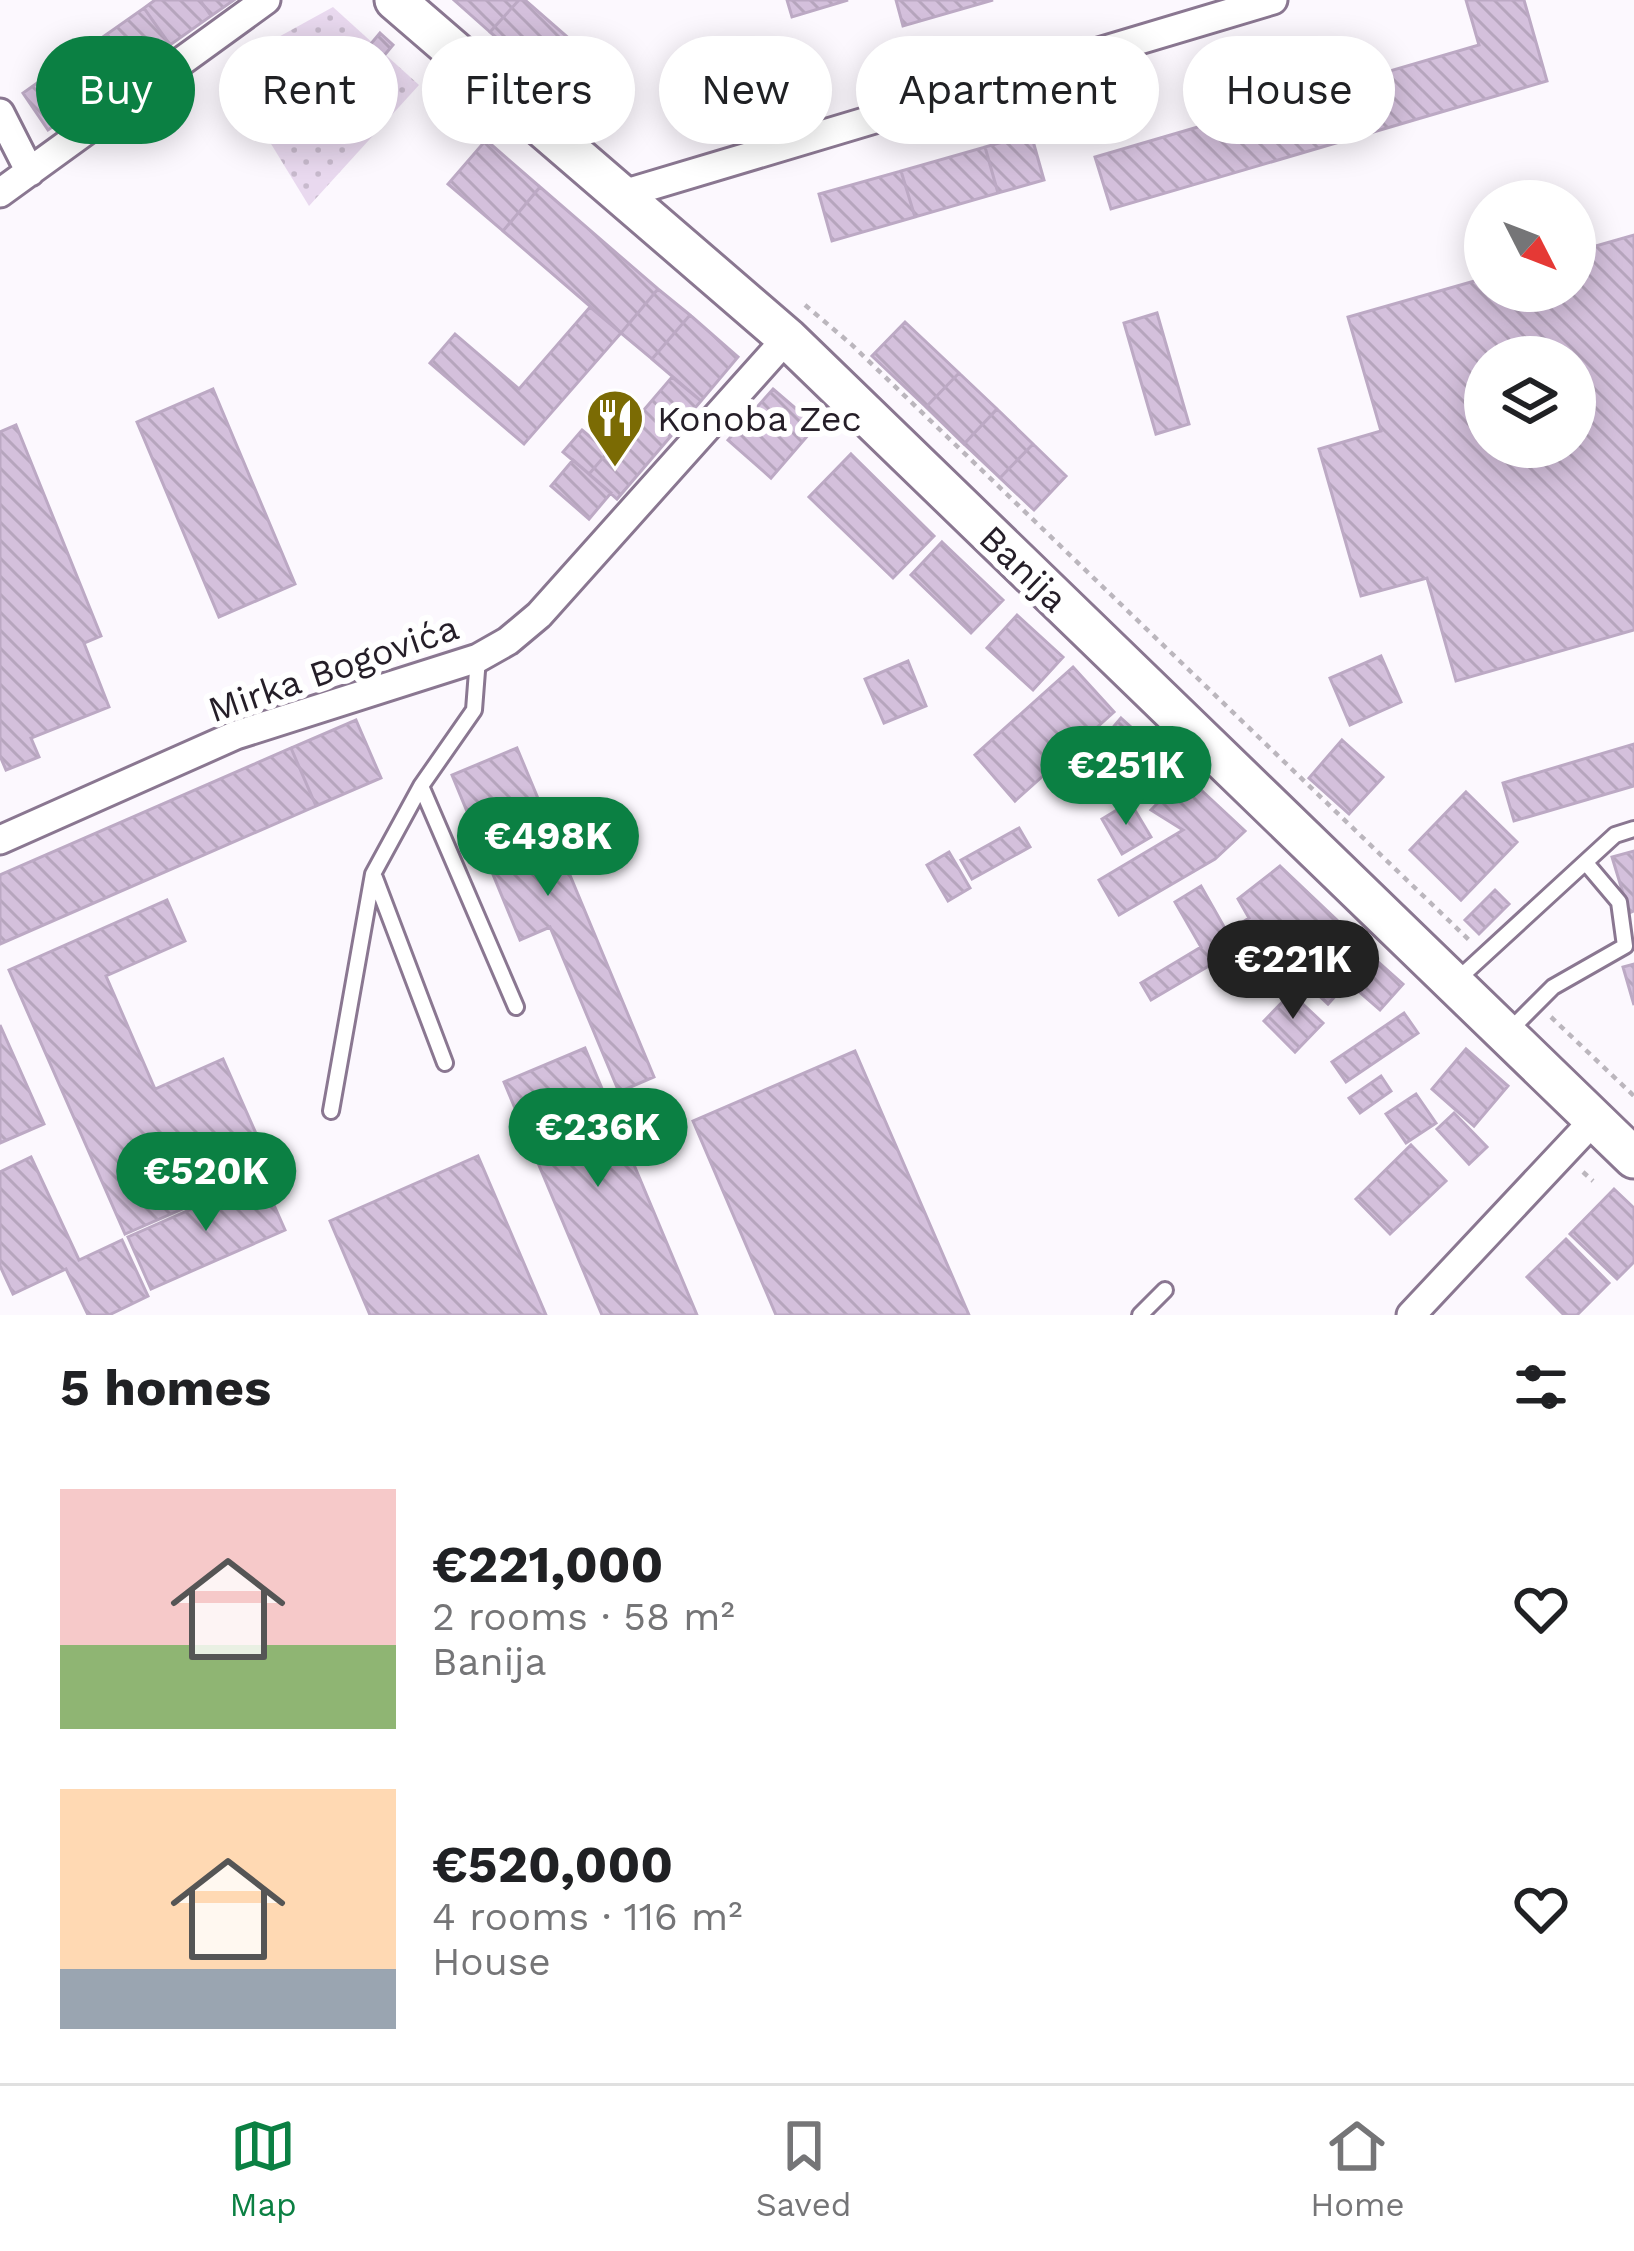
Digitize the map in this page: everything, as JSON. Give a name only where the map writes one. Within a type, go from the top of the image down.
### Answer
[{"type":"main road","name":"Banija","points":[[394,0],[787,338],[1634,1158]]},
{"type":"street","points":[[0,193],[266,0]]},
{"type":"street","points":[[620,195],[1273,0]]},
{"type":"street","points":[[0,113],[30,172]]},
{"type":"street","name":"Mirka Bogovića","points":[[0,840],[236,735],[478,658],[508,640],[539,615],[787,338]]},
{"type":"street","points":[[1411,1315],[1594,1120]]},
{"type":"lane","points":[[331,1111],[373,874],[421,786],[474,710],[478,658]]},
{"type":"lane","points":[[421,786],[516,1007]]},
{"type":"lane","points":[[1453,983],[1616,835],[1634,829]]},
{"type":"lane","points":[[1505,1035],[1553,986],[1625,946],[1619,902],[1586,863]]},
{"type":"lane","points":[[373,874],[445,1063]]},
{"type":"lane","points":[[1140,1315],[1165,1290]]},
{"type":"path","points":[[796,297],[1467,938]]},
{"type":"path","points":[[1556,1021],[1634,1096]]},
{"type":"shaded area","points":[[333,7],[365,36],[280,36]]},
{"type":"shaded area","points":[[398,66],[419,85],[398,108]]},
{"type":"shaded area","points":[[271,144],[365,144],[309,206]]},
{"type":"building","points":[[155,0],[200,0],[211,16],[183,36],[164,36],[144,8]]},
{"type":"building","points":[[200,0],[234,0],[211,16]]},
{"type":"building","points":[[454,0],[519,0],[490,32]]},
{"type":"building","points":[[519,0],[525,0],[566,36],[495,36],[490,32]]},
{"type":"building","points":[[787,0],[848,0],[792,17]]},
{"type":"building","points":[[896,0],[993,0],[903,26]]},
{"type":"building","points":[[1466,0],[1524,0],[1547,81],[1395,126],[1395,70],[1479,45]]},
{"type":"building","points":[[144,8],[164,36],[108,36]]},
{"type":"building","points":[[36,84],[36,112],[23,93]]},
{"type":"building","points":[[1183,131],[1183,144],[1332,144],[1111,209],[1095,157],[1140,144],[1159,144],[1159,138]]},
{"type":"building","points":[[483,144],[491,144],[540,187],[503,231],[448,184]]},
{"type":"building","points":[[1034,144],[1044,180],[998,193],[985,147]]},
{"type":"building","points":[[985,147],[998,193],[915,217],[901,171]]},
{"type":"building","points":[[901,171],[915,217],[832,241],[819,194]]},
{"type":"building","points":[[540,187],[658,289],[621,333],[503,231]]},
{"type":"building","points":[[1634,235],[1634,630],[1456,681],[1427,578],[1361,596],[1319,449],[1381,431],[1348,317],[1464,284],[1464,312],[1596,312],[1596,246]]},
{"type":"building","points":[[658,289],[690,315],[652,359],[621,333]]},
{"type":"building","points":[[590,307],[621,333],[524,444],[430,363],[455,334],[519,389]]},
{"type":"building","points":[[1157,313],[1189,424],[1156,434],[1124,323]]},
{"type":"building","points":[[690,315],[738,357],[701,401],[652,359]]},
{"type":"building","points":[[905,322],[959,373],[926,407],[872,356]]},
{"type":"building","points":[[959,373],[997,409],[964,444],[926,407]]},
{"type":"building","points":[[672,377],[701,401],[617,499],[589,474]]},
{"type":"building","points":[[213,389],[295,584],[219,617],[137,422]]},
{"type":"building","points":[[773,389],[816,426],[771,478],[728,440]]},
{"type":"building","points":[[997,409],[1033,444],[1000,478],[964,444]]},
{"type":"building","points":[[16,425],[101,636],[84,643],[109,707],[31,738],[39,757],[6,770],[0,756],[0,432]]},
{"type":"building","points":[[582,430],[608,452],[589,474],[563,452]]},
{"type":"building","points":[[1033,444],[1066,476],[1034,510],[1000,478]]},
{"type":"building","points":[[851,454],[934,536],[893,578],[809,497]]},
{"type":"building","points":[[573,460],[611,493],[589,519],[551,486]]},
{"type":"building","points":[[942,542],[1003,600],[971,633],[911,575]]},
{"type":"building","points":[[1017,615],[1063,657],[1033,690],[987,648]]},
{"type":"building","points":[[1381,656],[1401,702],[1350,725],[1330,678]]},
{"type":"building","points":[[908,661],[926,706],[884,723],[865,679]]},
{"type":"building","points":[[1073,667],[1114,712],[1015,801],[975,755]]},
{"type":"building","points":[[1121,718],[1169,761],[1139,794],[1092,752]]},
{"type":"building","points":[[356,720],[381,778],[316,806],[291,748]]},
{"type":"building","points":[[1342,740],[1383,777],[1349,814],[1309,778]]},
{"type":"building","points":[[1634,744],[1634,786],[1514,821],[1503,783]]},
{"type":"building","points":[[291,748],[316,806],[0,944],[0,875]]},
{"type":"building","points":[[517,748],[654,1077],[619,1092],[550,927],[520,940],[452,775]]},
{"type":"building","points":[[1185,775],[1245,831],[1215,859],[1119,915],[1099,880],[1183,830],[1151,810]]},
{"type":"building","points":[[1466,792],[1517,842],[1461,900],[1410,850]]},
{"type":"building","points":[[1130,802],[1151,837],[1122,854],[1102,819]]},
{"type":"building","points":[[1019,828],[1030,847],[972,879],[961,860]]},
{"type":"building","points":[[1634,851],[1634,911],[1629,913],[1612,857]]},
{"type":"building","points":[[949,852],[970,888],[948,901],[927,865]]},
{"type":"building","points":[[1280,866],[1340,923],[1312,950],[1280,924],[1151,1000],[1141,983],[1201,947],[1175,902],[1201,886],[1227,932],[1249,918],[1238,899]]},
{"type":"building","points":[[1495,890],[1509,904],[1479,934],[1465,920]]},
{"type":"building","points":[[167,900],[185,941],[106,976],[155,1089],[223,1059],[258,1138],[190,1168],[203,1200],[125,1234],[9,970]]},
{"type":"building","points":[[1338,926],[1403,984],[1380,1010],[1348,982],[1328,1004],[1296,974]]},
{"type":"building","points":[[1634,964],[1634,1005],[1623,967]]},
{"type":"building","points":[[1291,993],[1323,1023],[1295,1052],[1264,1021]]},
{"type":"building","points":[[1404,1013],[1418,1033],[1346,1082],[1332,1062]]},
{"type":"building","points":[[0,1025],[44,1124],[0,1143]]},
{"type":"building","points":[[585,1048],[697,1315],[602,1315],[504,1082]]},
{"type":"building","points":[[1466,1049],[1508,1086],[1474,1126],[1432,1089]]},
{"type":"building","points":[[855,1051],[969,1315],[776,1315],[693,1121]]},
{"type":"building","points":[[1381,1076],[1391,1091],[1360,1113],[1349,1098]]},
{"type":"building","points":[[1416,1094],[1436,1123],[1406,1143],[1386,1114]]},
{"type":"building","points":[[1454,1113],[1487,1147],[1469,1164],[1437,1129]]},
{"type":"building","points":[[1411,1145],[1446,1181],[1390,1234],[1356,1199]]},
{"type":"building","points":[[478,1156],[546,1315],[370,1315],[330,1221]]},
{"type":"building","points":[[31,1157],[79,1260],[122,1240],[148,1296],[109,1315],[88,1315],[66,1269],[13,1294],[0,1266],[0,1172]]},
{"type":"building","points":[[262,1178],[285,1230],[151,1289],[128,1237]]},
{"type":"building","points":[[1614,1189],[1634,1208],[1634,1262],[1617,1279],[1570,1234]]},
{"type":"building","points":[[1566,1239],[1609,1283],[1577,1315],[1564,1315],[1527,1277]]},
{"type":"place","name":"Konoba Zec","points":[[615,469]]}]
